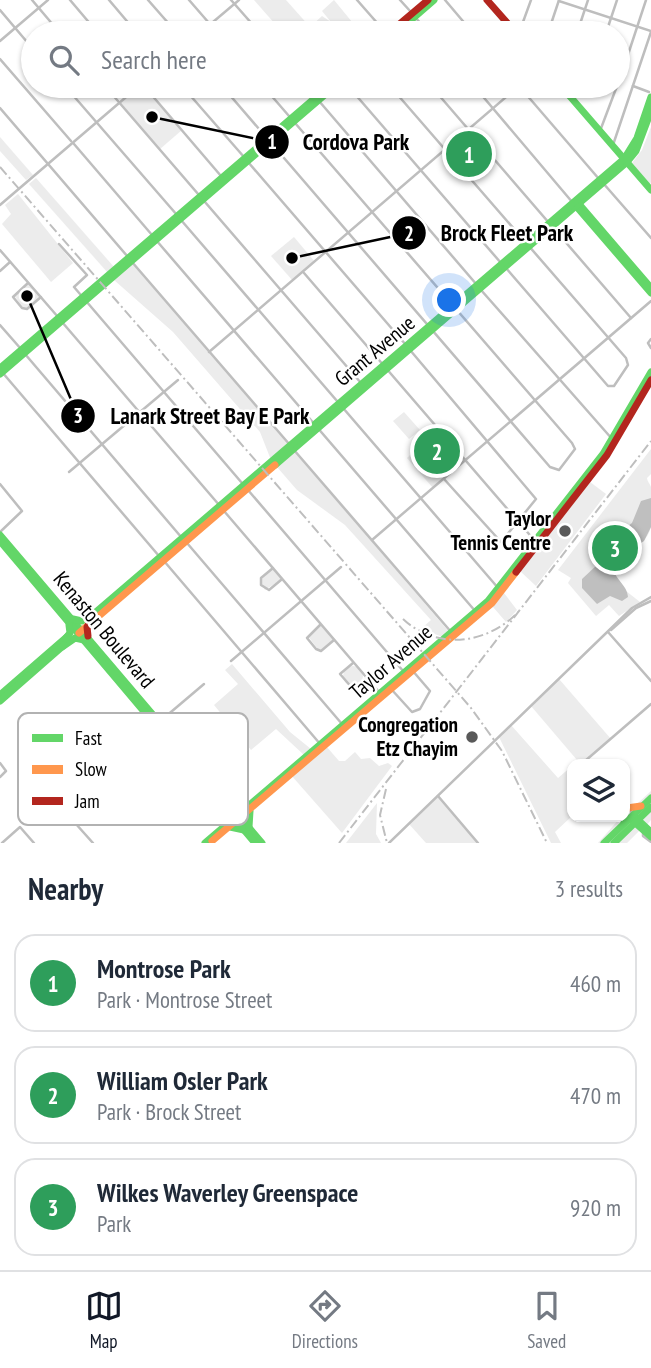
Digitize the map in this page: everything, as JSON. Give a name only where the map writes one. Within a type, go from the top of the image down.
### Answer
[{"type":"main road","points":[[407,21],[428,0]]},
{"type":"main road","points":[[404,21],[435,0]]},
{"type":"main road","points":[[487,0],[507,21]]},
{"type":"main road","name":"Grant Avenue","points":[[625,161],[637,138],[650,95]]},
{"type":"main road","points":[[571,98],[651,189]]},
{"type":"main road","points":[[1,371],[317,99]]},
{"type":"main road","name":"Grant Avenue","points":[[551,225],[565,216],[636,151],[651,111]]},
{"type":"main road","points":[[577,205],[651,290]]},
{"type":"main road","name":"Grant Avenue","points":[[0,695],[66,638],[91,621],[577,205]]},
{"type":"main road","name":"Taylor Avenue","points":[[614,440],[651,372]]},
{"type":"main road","name":"Taylor Avenue","points":[[248,809],[453,634],[500,590],[614,440],[651,380]]},
{"type":"main road","name":"Taylor Avenue","points":[[453,634],[500,590],[535,541],[577,490]]},
{"type":"main road","name":"Kenaston Boulevard","points":[[0,533],[78,630]]},
{"type":"main road","name":"Kenaston Boulevard","points":[[0,541],[149,713]]},
{"type":"main road","name":"Grant Avenue","points":[[0,701],[62,647],[98,611],[162,559]]},
{"type":"main road","points":[[70,617],[82,621],[98,611]]},
{"type":"main road","points":[[61,613],[70,627],[66,638]]},
{"type":"main road","points":[[62,647],[75,638],[86,640],[87,627],[91,621]]},
{"type":"main road","name":"Taylor Avenue","points":[[382,695],[392,690],[409,672]]},
{"type":"main road","points":[[630,814],[636,808],[648,805]]},
{"type":"main road","points":[[630,814],[648,805]]},
{"type":"main road","points":[[648,805],[643,820],[648,832]]},
{"type":"main road","points":[[630,814],[648,832]]},
{"type":"main road","points":[[614,843],[627,822]]},
{"type":"main road","points":[[228,826],[246,828],[245,825]]},
{"type":"main road","name":"Kenaston Boulevard","points":[[245,825],[255,843]]},
{"type":"main road","name":"Taylor Avenue","points":[[207,843],[228,826]]},
{"type":"main road","name":"Kenaston Boulevard","points":[[246,828],[262,843]]},
{"type":"main road","points":[[604,843],[625,828],[648,832]]},
{"type":"street","points":[[32,0],[49,21]]},
{"type":"street","points":[[24,21],[48,0]]},
{"type":"street","points":[[70,0],[88,21]]},
{"type":"street","points":[[109,0],[127,21]]},
{"type":"street","points":[[148,0],[166,21]]},
{"type":"street","points":[[189,0],[207,21]]},
{"type":"street","points":[[213,21],[233,2],[239,0]]},
{"type":"street","points":[[357,0],[376,21]]},
{"type":"street","points":[[400,0],[418,21]]},
{"type":"street","points":[[445,0],[463,21]]},
{"type":"street","points":[[581,21],[588,0]]},
{"type":"street","points":[[610,21],[617,0]]},
{"type":"street","points":[[630,48],[646,0]]},
{"type":"street","points":[[522,21],[530,1]]},
{"type":"street","points":[[552,21],[559,1],[620,21]]},
{"type":"street","points":[[233,2],[250,21]]},
{"type":"street","points":[[0,10],[21,34]]},
{"type":"street","points":[[0,41],[21,23]]},
{"type":"street","points":[[630,25],[651,32],[630,95]]},
{"type":"street","points":[[0,59],[21,84]]},
{"type":"street","points":[[633,86],[650,95]]},
{"type":"street","points":[[33,98],[476,612]]},
{"type":"street","points":[[75,98],[500,590]]},
{"type":"street","points":[[116,98],[364,386]]},
{"type":"street","points":[[1,203],[126,98]]},
{"type":"street","points":[[153,98],[224,179]]},
{"type":"street","points":[[192,98],[536,497],[519,522],[503,541],[499,541],[444,479]]},
{"type":"street","points":[[232,98],[511,422],[551,467],[559,470],[575,447],[274,98]]},
{"type":"street","points":[[358,98],[584,359],[608,386],[614,386],[628,362],[400,98]]},
{"type":"street","points":[[442,98],[631,318]]},
{"type":"street","points":[[485,98],[577,205]]},
{"type":"street","points":[[209,352],[505,98]]},
{"type":"street","points":[[529,98],[651,238]]},
{"type":"street","points":[[600,132],[613,98]]},
{"type":"street","points":[[613,146],[629,98]]},
{"type":"street","points":[[317,99],[614,440]]},
{"type":"street","points":[[0,108],[453,634]]},
{"type":"street","points":[[58,244],[87,275],[74,287],[325,580],[409,672],[430,691],[417,712],[411,711],[392,690]]},
{"type":"street","points":[[0,250],[382,695]]},
{"type":"street","points":[[0,271],[10,262]]},
{"type":"street","points":[[304,272],[535,541]]},
{"type":"street","points":[[28,283],[13,297],[22,309],[27,309],[41,298]]},
{"type":"street","points":[[372,540],[651,301]]},
{"type":"street","points":[[0,325],[344,727]]},
{"type":"street","points":[[651,339],[648,343],[651,348]]},
{"type":"street","points":[[1,371],[322,746]]},
{"type":"street","points":[[69,472],[178,380]]},
{"type":"street","points":[[0,484],[22,511],[0,533]]},
{"type":"street","points":[[231,661],[341,567]]},
{"type":"street","points":[[273,568],[261,578],[261,585],[269,590],[282,579]]},
{"type":"street","points":[[389,843],[608,632],[651,599]]},
{"type":"street","points":[[321,624],[307,638],[316,649],[321,650],[334,639]]},
{"type":"street","points":[[608,632],[651,681]]},
{"type":"street","points":[[354,662],[340,674],[348,687],[353,689],[367,678]]},
{"type":"street","points":[[170,713],[204,684]]},
{"type":"street","points":[[591,759],[651,704]]},
{"type":"street","points":[[0,763],[6,771],[0,777]]},
{"type":"street","points":[[438,796],[478,843]]},
{"type":"street","points":[[77,825],[93,843]]},
{"type":"street","points":[[2,843],[20,827],[34,843]]},
{"type":"shaded area","points":[[254,0],[286,0],[305,21],[272,21]]},
{"type":"shaded area","points":[[334,0],[351,21],[330,21],[322,11]]},
{"type":"shaded area","points":[[322,16],[330,21],[317,21]]},
{"type":"shaded area","points":[[125,98],[154,98],[182,130],[160,149],[120,102]]},
{"type":"shaded area","points":[[651,127],[650,184],[632,163],[642,150]]},
{"type":"shaded area","points":[[469,129],[494,159],[470,179],[445,150]]},
{"type":"shaded area","points":[[0,137],[33,175],[26,180],[0,151]]},
{"type":"shaded area","points":[[36,178],[114,267],[108,273],[29,184]]},
{"type":"shaded area","points":[[18,194],[73,263],[51,282],[2,224],[11,214],[5,205]]},
{"type":"shaded area","points":[[294,237],[315,262],[293,281],[271,256]]},
{"type":"shaded area","points":[[133,263],[289,444],[271,460],[260,432],[173,332],[114,280]]},
{"type":"shaded area","points":[[28,283],[41,297],[24,310],[14,295]]},
{"type":"shaded area","points":[[404,412],[420,430],[409,439],[393,421]]},
{"type":"shaded area","points":[[438,428],[466,461],[433,488],[407,458]]},
{"type":"shaded area","points":[[651,449],[651,474],[647,478],[651,487],[651,527],[643,541],[614,562],[612,569],[626,591],[640,602],[619,616],[609,605],[596,616],[568,583],[571,578],[558,570]]},
{"type":"shaded area","points":[[295,451],[449,632],[443,637],[421,629],[431,620],[345,525],[297,490],[277,467]]},
{"type":"shaded area","name":"Taylor Tennis Centre","points":[[590,482],[606,494],[536,586],[520,571]]},
{"type":"shaded area","points":[[651,498],[651,527],[644,541],[613,563],[614,573],[628,597],[622,601],[610,596],[597,604],[582,588],[582,579],[597,565],[614,537],[632,523],[641,501]]},
{"type":"shaded area","points":[[273,568],[282,579],[265,590],[260,581]]},
{"type":"shaded area","points":[[504,593],[517,610],[506,622],[493,607],[482,615]]},
{"type":"shaded area","points":[[321,624],[334,640],[319,651],[308,636]]},
{"type":"shaded area","points":[[232,664],[290,732],[311,749],[304,755],[276,729],[251,750],[248,746],[248,713],[221,713],[214,705],[238,684],[225,670]]},
{"type":"shaded area","points":[[353,666],[360,669],[363,676],[360,683],[353,686],[346,683],[343,676],[346,669]]},
{"type":"shaded area","points":[[559,679],[611,739],[588,759],[576,759],[531,706]]},
{"type":"shaded area","points":[[511,725],[558,778],[567,770],[567,821],[555,832],[561,843],[551,843],[499,737]]},
{"type":"shaded area","points":[[326,746],[339,761],[345,761],[355,752],[361,759],[370,758],[379,766],[388,763],[392,766],[342,833],[291,775]]},
{"type":"shaded area","points":[[651,791],[651,820],[645,827],[651,828],[651,842],[641,829],[627,843],[598,843],[617,822],[630,822],[630,807]]},
{"type":"shaded area","points":[[438,796],[478,843],[426,843],[409,824]]},
{"type":"shaded area","points":[[377,803],[376,834],[381,843],[346,843]]},
{"type":"railway","points":[[0,167],[471,708],[502,751],[547,843]]},
{"type":"railway","points":[[339,843],[651,441]]},
{"type":"railway","points":[[403,619],[431,636],[462,640],[492,631],[518,612]]},
{"type":"railway","points":[[386,789],[380,815],[387,843]]},
{"type":"traffic: fast","points":[[410,21],[434,0]]},
{"type":"traffic: fast","points":[[96,612],[624,159],[637,138],[651,97]]},
{"type":"traffic: fast","points":[[0,368],[315,98]]},
{"type":"traffic: fast","points":[[0,374],[321,98]]},
{"type":"traffic: fast","points":[[571,98],[651,190]]},
{"type":"traffic: fast","points":[[275,465],[627,162],[636,151],[651,111]]},
{"type":"traffic: fast","points":[[579,204],[651,288]]},
{"type":"traffic: fast","points":[[576,206],[651,293]]},
{"type":"traffic: fast","points":[[248,806],[488,601],[603,454],[651,372]]},
{"type":"traffic: fast","points":[[0,535],[151,713]]},
{"type":"traffic: fast","points":[[0,541],[145,713]]},
{"type":"traffic: fast","points":[[73,619],[82,621],[98,611]]},
{"type":"traffic: fast","points":[[66,638],[70,633],[69,625]]},
{"type":"traffic: fast","points":[[0,695],[68,636]]},
{"type":"traffic: fast","points":[[62,647],[75,638],[84,640]]},
{"type":"traffic: fast","points":[[0,701],[64,645]]},
{"type":"traffic: fast","points":[[604,843],[651,798]]},
{"type":"traffic: fast","points":[[614,843],[651,807]]},
{"type":"traffic: fast","points":[[249,827],[250,811]]},
{"type":"traffic: fast","points":[[636,818],[651,832]]},
{"type":"traffic: fast","points":[[633,821],[651,837]]},
{"type":"traffic: fast","points":[[205,843],[226,825]]},
{"type":"traffic: fast","points":[[240,825],[255,843]]},
{"type":"traffic: fast","points":[[247,825],[262,843]]},
{"type":"traffic: fast","points":[[230,827],[244,830]]},
{"type":"traffic: slow","points":[[79,633],[275,465]]},
{"type":"traffic: slow","points":[[248,810],[492,603],[516,572]]},
{"type":"traffic: slow","points":[[630,808],[641,806]]},
{"type":"traffic: slow","points":[[212,841],[231,825]]},
{"type":"traffic: jam","points":[[403,21],[428,0]]},
{"type":"traffic: jam","points":[[487,0],[505,21]]},
{"type":"traffic: jam","points":[[516,572],[607,455],[651,380]]},
{"type":"traffic: jam","points":[[88,636],[87,627],[91,621]]},
{"type":"place","name":"Cordova Park","points":[[152,117]]},
{"type":"place","name":"Montrose Park","points":[[469,154]]},
{"type":"place","name":"Brock Fleet Park","points":[[292,258]]},
{"type":"place","name":"Lanark Street Bay E Park","points":[[27,296]]},
{"type":"place","name":"William Osler Park","points":[[437,451]]},
{"type":"place","name":"Taylor Tennis Centre","points":[[565,531]]},
{"type":"place","name":"Wilkes Waverley Greenspace","points":[[615,548]]},
{"type":"place","name":"Congregation Etz Chayim","points":[[472,737]]}]
